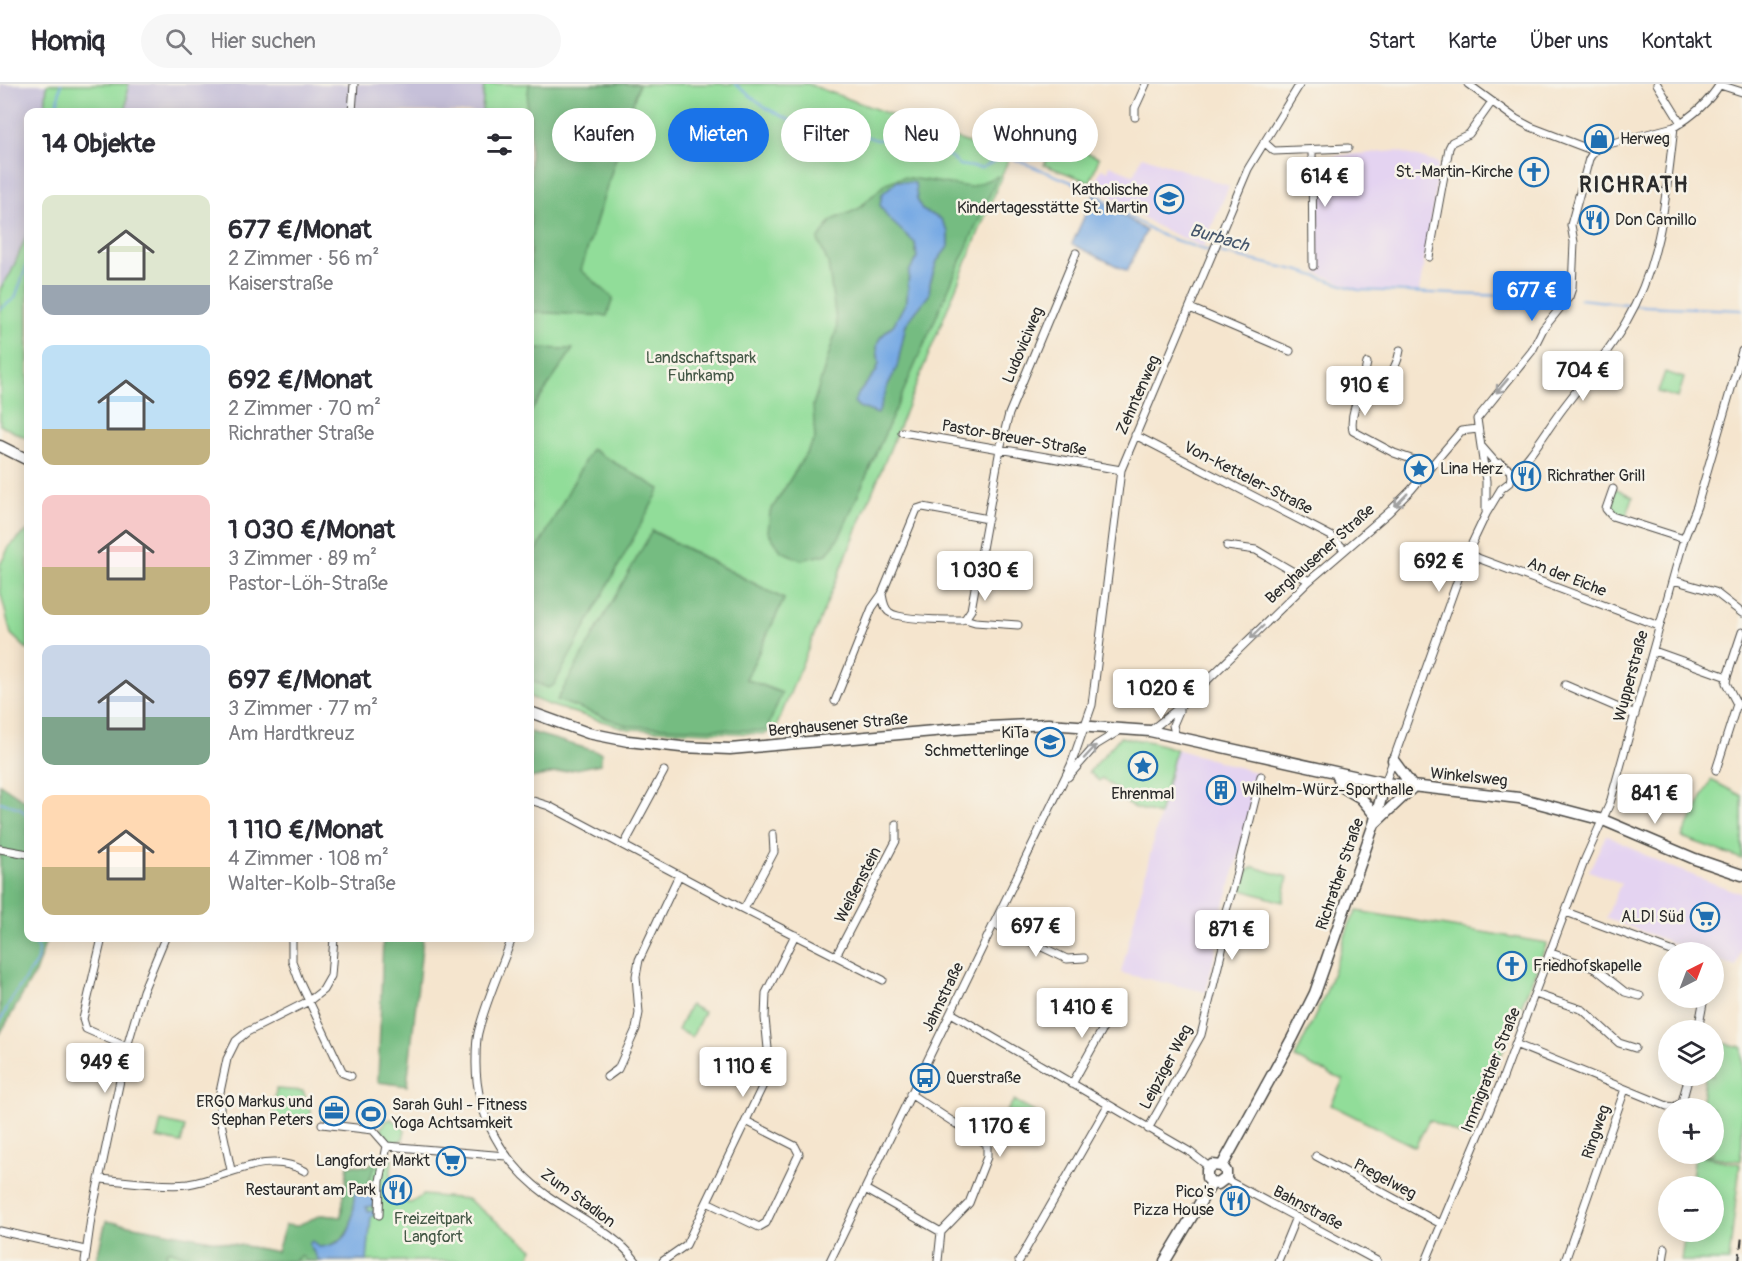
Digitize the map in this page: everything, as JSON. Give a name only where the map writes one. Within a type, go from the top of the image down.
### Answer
[{"type":"main road","points":[[0,446],[24,458]]},
{"type":"main road","name":"Berghausener Straße","points":[[534,713],[588,733],[628,741],[681,747],[730,749],[999,726],[1048,724],[1150,731]]},
{"type":"main road","name":"Winkelsweg","points":[[1150,731],[1385,783],[1519,798],[1603,820],[1695,859],[1742,875]]},
{"type":"main road","points":[[1336,773],[1344,788],[1361,798],[1375,820],[1413,786],[1393,760]]},
{"type":"main road","name":"Richrather Straße","points":[[1222,1166],[1315,993],[1375,820],[1385,783]]},
{"type":"main road","points":[[1215,1164],[1222,1166],[1226,1171],[1225,1179],[1218,1184],[1212,1183],[1206,1174],[1209,1167],[1215,1164]]},
{"type":"main road","points":[[1166,1261],[1212,1183]]},
{"type":"street","points":[[352,108],[354,84]]},
{"type":"street","points":[[1135,117],[1136,108],[1146,84]]},
{"type":"street","name":"Zehntenweg","points":[[1085,726],[1092,705],[1121,470],[1248,169],[1300,84]]},
{"type":"street","points":[[1467,84],[1491,103],[1531,127],[1594,151]]},
{"type":"street","points":[[1657,84],[1681,123]]},
{"type":"street","points":[[1674,127],[1662,228],[1654,259],[1632,310],[1604,354],[1511,476],[1506,486],[1494,489],[1486,481],[1477,419],[1532,351],[1543,329],[1569,297],[1572,288],[1574,242],[1571,225],[1589,159],[1601,146],[1674,127],[1681,123],[1710,100],[1720,84],[1742,92]]},
{"type":"street","points":[[1429,256],[1449,148],[1452,142],[1468,134],[1491,103]]},
{"type":"street","points":[[1264,142],[1274,151],[1348,148]]},
{"type":"street","points":[[1312,150],[1313,266]]},
{"type":"street","name":"Ludoviciweg","points":[[965,619],[971,610],[1000,449],[1009,414],[1076,253]]},
{"type":"street","points":[[1190,308],[1290,351]]},
{"type":"street","points":[[1400,350],[1399,358],[1390,375],[1381,382],[1369,385],[1361,393],[1351,422],[1353,431],[1394,453],[1431,466]]},
{"type":"street","name":"Wupperstraße","points":[[1603,820],[1654,651],[1684,538],[1696,506],[1742,351]]},
{"type":"street","points":[[1367,363],[1364,374],[1369,385]]},
{"type":"street","name":"Berghausener Straße","points":[[1150,731],[1181,706],[1309,581],[1389,512],[1461,431],[1478,429]]},
{"type":"street","name":"Pastor-Breuer-Straße","points":[[902,432],[1121,470]]},
{"type":"street","name":"Von-Ketteler-Straße","points":[[1135,435],[1331,536],[1345,550]]},
{"type":"street","points":[[1480,445],[1496,463],[1505,465],[1511,476]]},
{"type":"street","points":[[1485,473],[1488,467],[1496,463]]},
{"type":"street","name":"Richrather Straße","points":[[1486,481],[1486,514]]},
{"type":"street","name":"Richrather Straße","points":[[1385,783],[1467,554],[1501,489]]},
{"type":"street","points":[[1613,489],[1606,509],[1612,516],[1684,538]]},
{"type":"street","points":[[835,702],[872,608],[882,594],[917,508],[923,507],[988,519]]},
{"type":"street","points":[[1227,546],[1256,550],[1309,581]]},
{"type":"street","name":"An der Eiche","points":[[1467,554],[1659,626]]},
{"type":"street","points":[[1672,580],[1715,592],[1742,613]]},
{"type":"street","points":[[882,594],[889,613],[902,616],[945,620],[965,619],[975,622],[1018,625]]},
{"type":"street","points":[[1716,770],[1737,704],[1726,683],[1742,632]]},
{"type":"street","points":[[1654,651],[1727,678]]},
{"type":"street","points":[[1565,685],[1635,715]]},
{"type":"street","points":[[1176,738],[1173,725],[1181,706]]},
{"type":"street","points":[[1733,715],[1742,718]]},
{"type":"street","name":"Jahnstraße","points":[[830,1261],[1064,781],[1085,726]]},
{"type":"street","name":"Jahnstraße","points":[[1064,781],[1096,745],[1123,729]]},
{"type":"street","points":[[624,845],[664,771]]},
{"type":"street","name":"Leipziger Weg","points":[[1148,1129],[1201,1035],[1224,942],[1218,936],[1236,877],[1261,776]]},
{"type":"street","points":[[534,801],[549,806],[883,980]]},
{"type":"street","name":"Immigrather Straße","points":[[1426,1261],[1502,1080],[1585,859],[1603,820]]},
{"type":"street","name":"Weißenstein","points":[[836,956],[896,840],[896,824]]},
{"type":"street","points":[[744,909],[774,852],[773,834]]},
{"type":"street","points":[[0,849],[24,853]]},
{"type":"street","points":[[607,1077],[618,1069],[636,1029],[639,1013],[636,976],[639,960],[679,875]]},
{"type":"street","points":[[1566,912],[1658,946]]},
{"type":"street","points":[[994,924],[1067,959],[1084,958]]},
{"type":"street","points":[[663,1261],[686,1245],[764,1083],[769,1059],[765,1018],[766,993],[795,935]]},
{"type":"street","points":[[101,942],[83,1019],[86,1029],[127,1047]]},
{"type":"street","points":[[84,1261],[127,1047],[143,991],[163,942]]},
{"type":"street","points":[[292,942],[292,961],[309,1001],[343,1073],[351,1076]]},
{"type":"street","points":[[231,1170],[220,1118],[220,1092],[227,1059],[236,1041],[247,1032],[309,1001],[323,990],[331,976],[334,942]]},
{"type":"street","name":"Zum Stadion","points":[[510,942],[486,1004],[477,1035],[476,1077],[481,1107],[494,1138],[516,1168],[546,1194],[620,1245],[636,1261]]},
{"type":"street","points":[[1551,953],[1596,969],[1625,992],[1640,996]]},
{"type":"street","points":[[1535,994],[1583,1010],[1619,1043],[1635,1048]]},
{"type":"street","points":[[1072,1084],[1115,1006]]},
{"type":"street","points":[[951,1013],[1201,1160],[1209,1167]]},
{"type":"street","name":"Ringweg","points":[[1515,1044],[1625,1089],[1565,1261]]},
{"type":"street","points":[[1625,1089],[1674,1107],[1682,1102],[1686,1086]]},
{"type":"street","points":[[910,1094],[987,1144],[987,1156],[969,1203],[941,1232],[938,1261]]},
{"type":"street","points":[[1019,1261],[1108,1105]]},
{"type":"street","points":[[707,1202],[759,1227],[766,1223],[799,1154],[795,1146],[746,1121]]},
{"type":"street","points":[[322,1124],[373,1130],[387,1146],[506,1156]]},
{"type":"street","points":[[379,1215],[380,1180],[387,1146]]},
{"type":"street","name":"Pregelweg","points":[[1316,1156],[1441,1224]]},
{"type":"street","points":[[99,1179],[187,1184],[231,1170],[278,1162],[293,1164],[305,1171]]},
{"type":"street","name":"Bahnstraße","points":[[1225,1179],[1377,1261]]},
{"type":"street","points":[[865,1189],[941,1232]]},
{"type":"street","points":[[1278,1261],[1296,1217]]},
{"type":"street","points":[[0,1232],[86,1250]]},
{"type":"street","points":[[1663,1261],[1665,1248]]},
{"type":"shaded area","points":[[0,84],[484,84],[482,108],[24,108],[24,403],[0,397]]},
{"type":"shaded area","points":[[1397,151],[1438,163],[1419,291],[1358,289],[1317,273],[1319,157]]},
{"type":"shaded area","name":"Katholische Kindertagesstätte St. Martin","points":[[1142,156],[1229,186],[1203,247],[1158,227],[1094,186],[1101,169],[1108,171],[1110,165],[1134,175]]},
{"type":"shaded area","points":[[1176,749],[1258,773],[1245,835],[1215,935],[1217,945],[1206,992],[1121,973]]},
{"type":"shaded area","points":[[1606,835],[1663,864],[1742,894],[1742,948],[1736,967],[1724,962],[1724,942],[1670,942],[1606,918],[1621,883],[1589,871]]},
{"type":"green space","points":[[47,84],[128,84],[126,108],[45,108]]},
{"type":"green space","name":"Landschaftspark Fuhrkamp","points":[[484,84],[808,84],[883,112],[883,162],[960,162],[960,140],[972,144],[972,162],[1007,162],[775,730],[764,734],[628,729],[534,699],[534,108],[482,108]],"holes":[[[653,531],[784,599],[746,679]]]},
{"type":"green space","points":[[529,84],[639,84],[632,108],[552,108],[552,162],[615,162],[581,270],[613,298],[607,316],[534,312],[534,108],[526,108]]},
{"type":"green space","points":[[1045,162],[1098,162],[1090,182],[1044,165]]},
{"type":"green space","points":[[998,176],[840,536],[827,554],[801,560],[781,551],[768,532],[770,512],[815,439],[813,405],[837,328],[828,263],[818,240],[832,220],[858,209],[886,183],[903,177],[970,187]],"holes":[[[917,199],[922,210],[941,219],[948,232],[948,247],[937,261],[929,295],[906,324],[897,367],[888,385],[859,393],[876,372],[879,363],[877,346],[880,338],[894,324],[907,300],[909,272],[917,257],[915,243]]]},
{"type":"green space","points":[[24,242],[24,437],[0,425],[0,289],[11,273]]},
{"type":"green space","points":[[534,348],[573,349],[534,407]]},
{"type":"green space","points":[[1665,372],[1684,378],[1678,398],[1658,392]]},
{"type":"green space","points":[[591,449],[660,489],[554,685],[548,688],[534,682],[534,556]]},
{"type":"green space","points":[[1615,488],[1633,497],[1626,518],[1612,512],[1614,503],[1611,501]]},
{"type":"green space","points":[[652,531],[784,599],[746,679],[782,693],[766,731],[628,726],[557,700]]},
{"type":"green space","points":[[24,534],[24,646],[11,634],[0,591],[0,565],[9,547]]},
{"type":"green space","points":[[534,733],[602,753],[600,764],[534,777]]},
{"type":"green space","points":[[1120,737],[1152,742],[1176,749],[1159,815],[1130,806],[1121,798],[1123,795],[1102,778],[1099,781],[1089,772]]},
{"type":"green space","points":[[1711,780],[1742,796],[1742,859],[1682,837]]},
{"type":"green space","points":[[0,784],[24,800],[24,942],[46,942],[35,973],[0,1034]]},
{"type":"green space","points":[[1254,867],[1288,877],[1283,902],[1242,890],[1247,871]]},
{"type":"green space","points":[[1357,911],[1547,943],[1467,1138],[1429,1120],[1415,1147],[1331,1105],[1343,1080],[1295,1058],[1325,995],[1349,925]]},
{"type":"green space","points":[[383,942],[423,942],[407,1086],[378,1082]]},
{"type":"green space","points":[[690,1005],[704,1012],[692,1037],[678,1030]]},
{"type":"green space","points":[[1724,1043],[1742,1047],[1740,1161],[1724,1159],[1724,1098],[1702,1098],[1704,1086],[1724,1086]]},
{"type":"green space","points":[[276,1089],[303,1091],[311,1110],[310,1123],[273,1120]]},
{"type":"green space","points":[[1014,1100],[1040,1116],[1031,1130],[1020,1125],[1007,1111]]},
{"type":"green space","points":[[392,1119],[394,1122],[399,1122],[405,1130],[403,1139],[393,1144],[387,1142],[381,1128],[386,1121]]},
{"type":"green space","points":[[161,1121],[185,1127],[181,1143],[157,1138]]},
{"type":"green space","name":"Freizeitpark Langfort","points":[[375,1159],[392,1159],[389,1200],[411,1203],[423,1195],[467,1199],[533,1249],[527,1261],[96,1261],[106,1221],[278,1252],[321,1215],[341,1217],[348,1165],[369,1166]]},
{"type":"green space","points":[[375,1159],[379,1159],[365,1188],[355,1190],[349,1228],[339,1241],[319,1247],[317,1253],[319,1261],[306,1261],[301,1255],[295,1261],[200,1261],[169,1250],[166,1253],[169,1261],[96,1261],[106,1221],[277,1252],[285,1225],[296,1226],[321,1215],[341,1217],[348,1165],[369,1166]]},
{"type":"green space","points":[[1724,1161],[1740,1164],[1729,1261],[1681,1261],[1684,1242],[1724,1242],[1724,1176],[1692,1176],[1694,1164],[1724,1164]]},
{"type":"water","points":[[897,181],[915,183],[917,199],[922,210],[941,219],[948,232],[948,247],[937,261],[929,295],[906,324],[897,367],[878,414],[859,407],[854,402],[876,372],[879,363],[877,346],[880,338],[894,324],[907,300],[909,272],[917,257],[915,243],[888,218],[880,205],[882,194]]},
{"type":"water","points":[[1094,195],[1146,231],[1127,271],[1072,244]]},
{"type":"water","points":[[356,1188],[374,1189],[375,1191],[374,1206],[366,1207],[368,1211],[374,1211],[371,1217],[367,1261],[319,1261],[309,1244],[312,1241],[319,1247],[332,1245],[347,1234],[352,1218]]},
{"type":"waterway","points":[[57,108],[61,84]]},
{"type":"waterway","name":"Burbach","points":[[735,84],[766,108],[794,122],[806,121],[814,124],[822,121],[829,124],[849,124],[856,133],[910,147],[924,146],[951,157],[959,165],[981,168],[1006,156],[1091,190],[1161,235],[1201,249],[1300,271],[1358,290],[1558,298]]},
{"type":"waterway","points":[[0,309],[15,298],[24,273]]},
{"type":"waterway","name":"Burbach","points":[[1579,299],[1644,306],[1742,310]]},
{"type":"waterway","points":[[0,802],[20,808],[24,812]]},
{"type":"waterway","points":[[0,1022],[11,1000],[37,961],[38,950],[34,942]]},
{"type":"railway","points":[[1739,1261],[1742,1236]]},
{"type":"place","name":"Herweg","points":[[1599,139]]},
{"type":"place","name":"St.-Martin-Kirche","points":[[1534,172]]},
{"type":"place","name":"Katholische Kindertagesstätte St. Martin","points":[[1169,199]]},
{"type":"place","name":"Don Camillo","points":[[1594,220]]},
{"type":"place","name":"Lina Herz","points":[[1419,469]]},
{"type":"place","name":"Richrather Grill","points":[[1526,476]]},
{"type":"place","name":"KiTa Schmetterlinge","points":[[1050,742]]},
{"type":"place","name":"Ehrenmal","points":[[1143,766]]},
{"type":"place","name":"Wilhelm-Würz-Sporthalle","points":[[1221,790]]},
{"type":"place","name":"ALDI Süd","points":[[1705,917]]},
{"type":"place","name":"Friedhofskapelle","points":[[1512,966]]},
{"type":"place","name":"Querstraße","points":[[925,1078]]},
{"type":"place","name":"ERGO Markus und Stephan Peters","points":[[334,1111]]},
{"type":"place","name":"Sarah Guhl - Fitness Yoga Achtsamkeit","points":[[371,1114]]},
{"type":"place","name":"Langforter Markt","points":[[451,1161]]},
{"type":"place","name":"Restaurant am Park","points":[[397,1190]]},
{"type":"place","name":"Pico's Pizza House","points":[[1235,1201]]},
{"type":"district","name":"RICHRATH","points":[[1634,185]]}]
